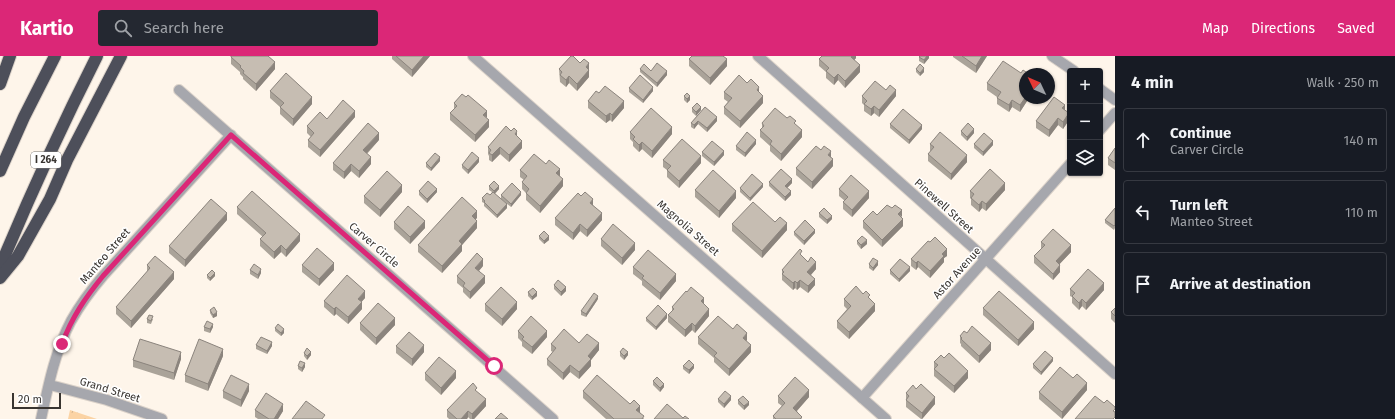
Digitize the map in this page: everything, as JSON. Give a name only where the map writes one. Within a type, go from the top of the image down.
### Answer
[{"type":"highway","points":[[0,84],[10,56]]},
{"type":"highway","points":[[0,171],[24,117],[55,56]]},
{"type":"highway","name":"I 264","points":[[0,267],[27,202],[76,97],[97,56]]},
{"type":"highway","points":[[0,278],[18,256],[50,199],[67,160],[121,56]]},
{"type":"street","name":"Magnolia Street","points":[[473,56],[886,419]]},
{"type":"street","name":"Pinewell Street","points":[[758,56],[1115,374]]},
{"type":"street","points":[[1052,56],[1070,68]]},
{"type":"street","name":"Carver Circle","points":[[179,90],[553,419]]},
{"type":"street","points":[[1103,91],[1115,100]]},
{"type":"street","points":[[1103,127],[1115,114]]},
{"type":"street","name":"Manteo Street","points":[[42,419],[60,348],[70,323],[85,298],[103,276],[231,135]]},
{"type":"street","name":"Astor Avenue","points":[[862,398],[1067,167]]},
{"type":"street","name":"Grand Street","points":[[50,385],[107,400],[162,419]]},
{"type":"green space","points":[[70,410],[97,419],[68,419]]},
{"type":"building","points":[[231,56],[268,56],[275,62],[256,84],[243,73],[244,71],[240,67],[241,66]]},
{"type":"building","points":[[396,56],[424,56],[412,70]]},
{"type":"building","points":[[571,56],[573,56],[580,63],[584,59],[589,63],[586,67],[589,70],[577,84],[569,76],[566,80],[560,75],[562,72],[559,69]]},
{"type":"building","points":[[692,56],[723,56],[727,59],[710,78],[689,59]]},
{"type":"building","points":[[822,56],[852,56],[851,57],[860,65],[845,81],[838,74],[834,78],[826,71],[829,68],[819,59]]},
{"type":"building","points":[[927,56],[924,60],[919,57]]},
{"type":"building","points":[[962,56],[982,56],[976,66]]},
{"type":"building","points":[[1003,61],[1019,72],[1019,104],[1021,104],[1020,105],[1012,100],[1009,105],[997,98],[1001,92],[987,83]]},
{"type":"building","points":[[657,63],[667,71],[657,83],[640,69],[644,64],[651,71]]},
{"type":"building","points":[[920,64],[924,68],[920,73],[916,69]]},
{"type":"building","points":[[286,73],[312,97],[293,119],[280,107],[284,103],[270,91]]},
{"type":"building","points":[[640,75],[653,87],[643,100],[629,88]]},
{"type":"building","points":[[739,75],[747,83],[751,79],[759,87],[757,90],[763,96],[740,121],[724,107],[732,98],[724,92]]},
{"type":"building","points":[[875,81],[886,90],[890,85],[896,90],[879,110],[874,106],[871,109],[864,104],[867,101],[862,96]]},
{"type":"building","points":[[605,86],[624,101],[612,115],[610,113],[606,116],[588,101],[596,91],[599,93]]},
{"type":"building","points":[[687,93],[690,96],[687,99],[684,96]]},
{"type":"building","points":[[462,94],[466,97],[468,95],[487,111],[483,115],[489,120],[475,135],[450,113],[457,106],[454,103]]},
{"type":"building","points":[[1055,98],[1065,105],[1062,108],[1067,112],[1067,116],[1063,122],[1058,118],[1049,130],[1036,121],[1049,104],[1055,104]]},
{"type":"building","points":[[343,100],[355,111],[320,150],[308,140],[314,133],[307,126],[320,112],[327,119]]},
{"type":"building","points":[[697,103],[701,107],[696,112],[692,108]]},
{"type":"building","points":[[705,107],[717,117],[707,128],[698,121],[694,125],[691,123]]},
{"type":"building","points":[[651,108],[672,127],[652,151],[642,142],[639,145],[633,139],[635,137],[630,132]]},
{"type":"building","points":[[775,108],[787,118],[790,116],[796,121],[794,123],[802,130],[781,154],[770,144],[772,141],[760,130],[764,126],[762,123]]},
{"type":"building","points":[[903,109],[922,125],[909,140],[890,124]]},
{"type":"building","points":[[368,123],[379,133],[363,150],[371,157],[359,171],[351,164],[344,172],[333,163]]},
{"type":"building","points":[[968,123],[974,129],[967,137],[961,131]]},
{"type":"building","points":[[506,126],[511,131],[514,128],[517,131],[515,134],[522,141],[509,155],[500,147],[492,155],[489,153],[491,150],[488,147]]},
{"type":"building","points":[[747,132],[756,140],[745,153],[736,146]]},
{"type":"building","points":[[940,132],[967,155],[951,174],[928,154],[934,147],[930,144]]},
{"type":"building","points":[[984,133],[993,141],[983,152],[974,144]]},
{"type":"building","points":[[682,139],[701,156],[679,181],[667,170],[671,166],[663,160]]},
{"type":"building","points":[[712,141],[724,151],[714,162],[702,152]]},
{"type":"building","points":[[816,146],[821,150],[824,146],[831,151],[828,155],[833,159],[812,182],[796,168]]},
{"type":"building","points":[[1115,148],[1115,163],[1108,158]]},
{"type":"building","points":[[472,152],[479,158],[468,170],[462,165]]},
{"type":"building","points":[[435,153],[440,157],[431,168],[426,163]]},
{"type":"building","points":[[534,154],[546,164],[549,160],[560,169],[556,173],[563,179],[540,206],[526,193],[529,189],[522,182],[527,176],[520,170]]},
{"type":"building","points":[[781,169],[792,179],[785,186],[791,191],[785,197],[769,182]]},
{"type":"building","points":[[990,169],[1005,183],[986,204],[982,201],[979,205],[971,198],[974,194],[970,191]]},
{"type":"building","points":[[713,170],[736,191],[719,211],[695,190]]},
{"type":"building","points":[[387,171],[402,185],[380,210],[364,196]]},
{"type":"building","points":[[752,174],[763,184],[750,198],[740,188]]},
{"type":"building","points":[[851,175],[869,191],[852,210],[843,202],[848,197],[839,189]]},
{"type":"building","points":[[428,181],[437,189],[427,199],[419,191]]},
{"type":"building","points":[[494,181],[499,186],[494,191],[489,186]]},
{"type":"building","points":[[512,183],[521,192],[511,204],[501,195]]},
{"type":"building","points":[[252,191],[300,234],[286,250],[281,245],[274,252],[260,239],[266,233],[237,207]]},
{"type":"building","points":[[493,192],[507,204],[497,215],[482,198],[487,193],[490,195]]},
{"type":"building","points":[[585,192],[593,199],[590,203],[602,213],[587,230],[580,224],[573,233],[555,218],[578,193],[581,196]]},
{"type":"building","points":[[462,197],[477,211],[472,216],[477,221],[459,241],[462,244],[442,266],[418,245]]},
{"type":"building","points":[[211,199],[227,213],[185,260],[169,246]]},
{"type":"building","points":[[753,202],[775,222],[780,217],[787,223],[762,251],[732,224]]},
{"type":"building","points":[[887,205],[892,208],[895,205],[902,210],[898,214],[903,219],[882,240],[863,221],[873,211],[877,215]]},
{"type":"building","points":[[408,206],[425,221],[410,237],[394,222]]},
{"type":"building","points":[[824,208],[832,216],[827,220],[819,213]]},
{"type":"building","points":[[1115,208],[1115,225],[1114,226],[1105,220]]},
{"type":"building","points":[[805,220],[815,230],[804,241],[794,232]]},
{"type":"building","points":[[613,224],[635,243],[622,258],[601,239]]},
{"type":"building","points":[[1053,229],[1071,245],[1056,261],[1060,265],[1053,274],[1034,256],[1045,245],[1041,242]]},
{"type":"building","points":[[544,231],[549,236],[544,241],[539,236]]},
{"type":"building","points":[[862,236],[867,240],[861,245],[857,241]]},
{"type":"building","points":[[935,237],[947,249],[942,254],[944,256],[930,271],[918,261],[916,263],[911,259],[928,241],[930,242]]},
{"type":"building","points":[[317,248],[334,263],[319,279],[302,265]]},
{"type":"building","points":[[800,249],[802,251],[800,254],[808,262],[811,257],[816,262],[807,272],[815,279],[808,286],[800,280],[797,283],[795,281],[793,283],[782,274],[784,272],[782,270]]},
{"type":"building","points":[[648,250],[676,274],[660,293],[642,278],[644,276],[633,267]]},
{"type":"building","points":[[477,253],[483,259],[475,268],[485,276],[470,292],[463,286],[465,283],[457,276]]},
{"type":"building","points":[[155,256],[174,272],[131,321],[116,307],[150,268],[147,265]]},
{"type":"building","points":[[873,258],[878,261],[873,268],[869,264]]},
{"type":"building","points":[[900,259],[910,267],[899,279],[890,270]]},
{"type":"building","points":[[254,264],[261,269],[258,275],[250,270]]},
{"type":"building","points":[[1088,269],[1104,283],[1086,303],[1082,299],[1079,303],[1072,296],[1075,293],[1070,289]]},
{"type":"building","points":[[212,270],[215,273],[210,278],[207,275]]},
{"type":"building","points":[[347,275],[365,291],[358,299],[362,302],[348,317],[336,307],[334,309],[324,301]]},
{"type":"building","points":[[558,280],[566,287],[561,292],[554,285]]},
{"type":"building","points":[[856,286],[863,294],[866,291],[870,295],[868,297],[875,304],[849,332],[837,321],[851,306],[844,299]]},
{"type":"building","points":[[501,287],[517,302],[502,319],[485,304]]},
{"type":"building","points":[[691,287],[704,298],[701,301],[709,309],[695,326],[692,323],[685,330],[668,315],[674,309],[672,307]]},
{"type":"building","points":[[533,288],[537,292],[532,297],[528,292]]},
{"type":"building","points":[[999,291],[1034,322],[1018,340],[983,308]]},
{"type":"building","points":[[594,293],[598,296],[586,314],[581,311]]},
{"type":"building","points":[[378,303],[395,318],[376,338],[360,323]]},
{"type":"building","points":[[658,305],[667,314],[656,327],[646,318]]},
{"type":"building","points":[[214,307],[217,312],[213,315],[210,310]]},
{"type":"building","points":[[1115,308],[1115,316],[1111,312]]},
{"type":"building","points":[[149,315],[153,316],[151,321],[147,319]]},
{"type":"building","points":[[531,316],[547,331],[532,347],[522,339],[524,337],[518,331]]},
{"type":"building","points":[[718,316],[733,329],[737,324],[747,333],[743,338],[751,345],[729,369],[714,356],[717,353],[698,337]]},
{"type":"building","points":[[207,321],[213,324],[210,329],[204,327]]},
{"type":"building","points":[[278,324],[284,329],[281,333],[275,328]]},
{"type":"building","points":[[972,326],[991,343],[979,356],[961,339],[962,338],[960,336],[964,331],[967,333]]},
{"type":"building","points":[[564,329],[579,343],[587,334],[599,343],[588,356],[591,359],[579,372],[570,365],[563,373],[547,359],[556,348],[551,344]]},
{"type":"building","points":[[409,332],[424,345],[412,359],[396,346]]},
{"type":"building","points":[[261,337],[272,342],[267,351],[256,345]]},
{"type":"building","points":[[140,339],[181,352],[174,373],[133,360]]},
{"type":"building","points":[[199,339],[223,349],[208,384],[185,375]]},
{"type":"building","points":[[307,348],[311,352],[307,356],[304,353]]},
{"type":"building","points":[[623,348],[628,352],[624,356],[620,352]]},
{"type":"building","points":[[1045,351],[1053,358],[1041,372],[1033,364]]},
{"type":"building","points":[[949,353],[968,371],[954,386],[934,369],[938,365],[934,362],[941,355],[944,358]]},
{"type":"building","points":[[439,357],[456,371],[441,388],[425,373]]},
{"type":"building","points":[[689,360],[694,365],[689,370],[683,366]]},
{"type":"building","points":[[300,361],[305,363],[302,368],[298,366]]},
{"type":"building","points":[[1060,367],[1073,378],[1077,374],[1087,383],[1062,412],[1039,392]]},
{"type":"building","points":[[231,375],[249,384],[241,400],[223,391]]},
{"type":"building","points":[[597,375],[630,404],[634,400],[640,406],[636,410],[644,416],[642,419],[614,419],[583,391]]},
{"type":"building","points":[[657,377],[664,384],[660,388],[653,381]]},
{"type":"building","points":[[795,377],[809,390],[793,408],[802,417],[800,419],[776,419],[773,416],[785,403],[778,396]]},
{"type":"building","points":[[473,383],[477,388],[475,390],[486,399],[472,414],[468,411],[461,419],[457,419],[447,410]]},
{"type":"building","points":[[921,384],[935,397],[922,413],[906,400],[909,396],[906,393],[913,385],[916,389]]},
{"type":"building","points":[[725,391],[731,396],[724,404],[718,399]]},
{"type":"building","points":[[266,393],[283,404],[274,419],[269,419],[255,410]]},
{"type":"building","points":[[743,396],[749,402],[744,406],[738,400]]},
{"type":"building","points":[[1095,396],[1104,403],[1107,400],[1115,407],[1113,411],[1115,412],[1115,417],[1113,419],[1075,419]]},
{"type":"building","points":[[306,401],[325,415],[322,419],[292,419]]},
{"type":"building","points":[[667,404],[683,418],[685,416],[689,419],[654,419]]},
{"type":"building","points":[[501,413],[508,419],[495,419]]},
{"type":"route","points":[[62,344],[70,323],[85,298],[103,276],[231,135],[494,366]]}]
